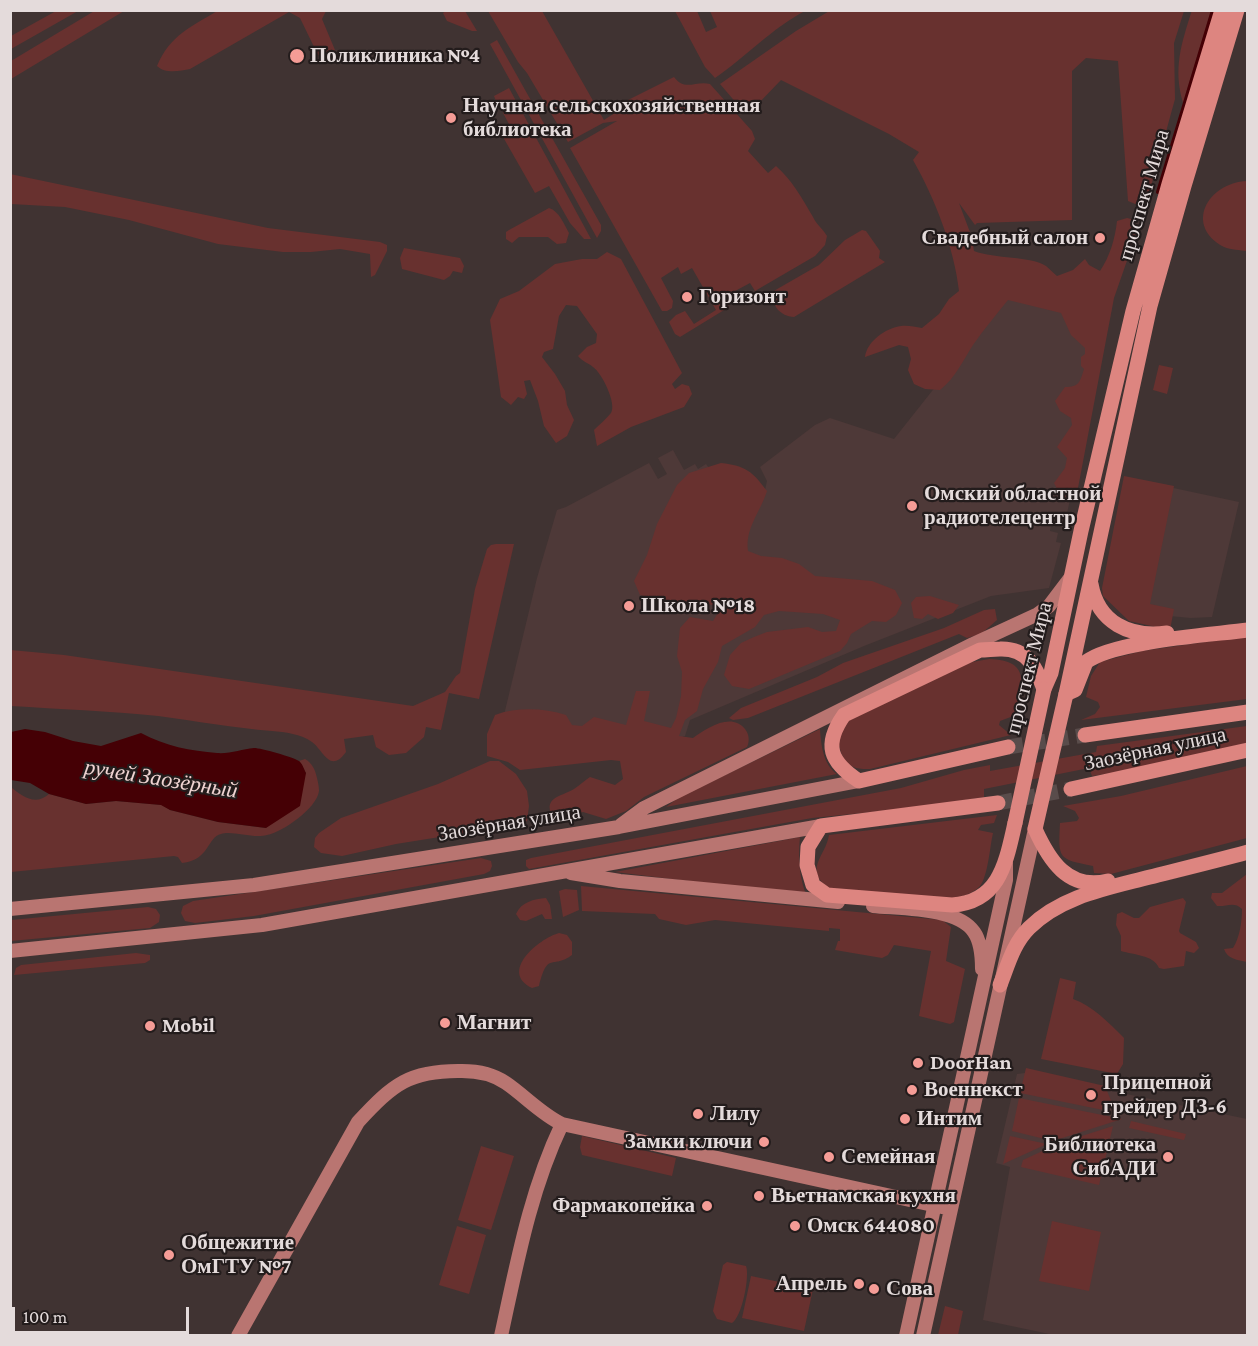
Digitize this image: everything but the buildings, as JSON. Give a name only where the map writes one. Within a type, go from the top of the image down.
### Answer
[{"type":"main road","name":"проспект Мира","points":[[906,1335],[1006,880],[1006,863],[1044,690],[1051,673],[1132,310],[1228,15]]},
{"type":"main road","name":"проспект Мира","points":[[922,1335],[1066,694],[1150,306],[1228,15]]},
{"type":"main road","points":[[619,827],[644,808],[1038,614],[1049,606],[1072,576]]},
{"type":"main road","points":[[1090,578],[1094,601],[1102,612],[1112,622],[1129,630],[1158,634],[1248,623]]},
{"type":"main road","points":[[1066,694],[1075,690],[1086,662],[1105,652],[1157,642],[1248,630]]},
{"type":"main road","points":[[859,781],[839,765],[831,748],[834,730],[844,715],[980,650],[1001,649],[1025,656],[1035,666],[1044,690]]},
{"type":"main road","name":"Заозёрная улица","points":[[1085,735],[1248,712]]},
{"type":"main road","name":"Заозёрная улица","points":[[10,909],[254,885],[619,827],[859,781],[1008,747]]},
{"type":"main road","name":"Заозёрная улица","points":[[1071,789],[1248,750]]},
{"type":"main road","points":[[10,951],[262,925],[821,826],[998,802]]},
{"type":"main road","points":[[821,826],[808,847],[807,865],[813,885],[827,895],[962,904],[987,893],[1006,863]]},
{"type":"main road","points":[[1035,829],[1043,848],[1057,868],[1067,875],[1090,882],[1104,882],[1248,844]]},
{"type":"main road","points":[[1000,985],[1011,953],[1019,941],[1029,929],[1052,911],[1089,893],[1248,852]]},
{"type":"main road","points":[[560,872],[620,881],[928,911],[951,916],[964,922],[975,933],[982,956],[982,984]]},
{"type":"main road","points":[[238,1335],[358,1122],[375,1104],[418,1074],[476,1072],[504,1082],[550,1118],[562,1124],[951,1209]]},
{"type":"main road","points":[[501,1335],[535,1189],[562,1124]]},
{"type":"shaded area","points":[[96,10],[124,11],[11,79],[11,61]]},
{"type":"shaded area","points":[[219,10],[326,11],[322,19],[335,50],[334,57],[324,62],[317,53],[300,18],[289,12],[190,69],[168,71],[157,66],[162,55],[175,39]]},
{"type":"shaded area","points":[[447,10],[465,11],[477,31],[447,21],[443,13]]},
{"type":"shaded area","points":[[831,10],[1184,11],[1174,43],[1175,99],[1145,208],[1128,201],[1118,61],[1086,58],[1072,71],[1072,220],[977,223],[975,225],[959,203],[971,235],[974,251],[1039,263],[1057,276],[1073,270],[1085,259],[1089,265],[1100,271],[1112,247],[1117,221],[1127,218],[1135,220],[1137,232],[1114,298],[1078,488],[1067,500],[1061,496],[1054,483],[1065,468],[1067,458],[1057,447],[1072,425],[1071,418],[1060,411],[1055,401],[1065,387],[1076,385],[1080,380],[1084,369],[1081,366],[1081,357],[1085,354],[1085,348],[1071,335],[1061,313],[1008,300],[977,339],[955,375],[940,390],[925,389],[914,384],[908,370],[911,359],[908,347],[899,345],[865,357],[869,346],[878,336],[889,329],[901,326],[922,328],[939,314],[949,299],[959,291],[948,240],[929,191],[913,160],[919,152],[889,134],[781,80],[756,106],[744,112],[720,84],[796,31]]},
{"type":"shaded area","points":[[1192,10],[1211,11],[1183,103],[1179,67]]},
{"type":"shaded area","points":[[56,11],[78,11],[11,49],[11,36]]},
{"type":"shaded area","points":[[488,11],[542,11],[604,120],[621,109],[620,104],[674,77],[687,85],[710,84],[752,131],[755,139],[748,151],[768,173],[776,166],[787,177],[827,236],[825,245],[815,256],[755,291],[750,283],[724,297],[729,307],[680,337],[675,334],[669,322],[676,315],[685,311],[694,324],[716,310],[692,268],[681,274],[678,267],[661,278],[673,301],[672,308],[662,311],[570,148],[617,121],[603,123],[568,142]]},
{"type":"shaded area","points":[[675,11],[697,11],[706,32],[717,27],[710,11],[805,11],[781,26],[715,78],[705,67]]},
{"type":"shaded area","points":[[497,40],[601,225],[597,238],[490,44]]},
{"type":"shaded area","points":[[509,88],[591,239],[584,239],[570,223],[549,186],[535,193],[499,130],[509,124],[503,113],[507,104],[496,101],[494,96]]},
{"type":"shaded area","points":[[10,174],[268,228],[380,242],[387,245],[387,251],[375,275],[371,277],[370,254],[340,249],[283,252],[218,244],[129,220],[65,207],[11,204]]},
{"type":"shaded area","points":[[1247,181],[1247,251],[1224,247],[1212,238],[1205,228],[1203,217],[1212,197],[1221,189]]},
{"type":"shaded area","points":[[549,208],[558,215],[569,233],[566,243],[557,244],[548,237],[519,237],[512,243],[506,239],[506,232]]},
{"type":"shaded area","points":[[862,230],[866,231],[880,251],[879,258],[885,262],[794,317],[785,315],[778,309],[773,302],[772,292],[819,265],[845,240]]},
{"type":"shaded area","points":[[404,248],[460,258],[464,266],[462,273],[453,271],[444,280],[402,269],[400,258]]},
{"type":"shaded area","points":[[607,252],[621,259],[682,373],[672,384],[675,389],[682,384],[689,386],[692,394],[684,407],[631,427],[597,446],[594,430],[611,413],[612,403],[608,389],[597,370],[578,356],[587,347],[596,343],[597,334],[577,306],[566,305],[559,316],[553,349],[544,352],[542,357],[565,391],[567,405],[574,420],[567,436],[556,443],[544,426],[530,380],[524,381],[527,394],[524,399],[518,397],[511,405],[501,397],[490,320],[500,299],[519,291],[555,264],[597,259]]},
{"type":"shaded area","name":"Омский областной радиотелецентр","points":[[1016,285],[1112,308],[1066,518],[1052,516],[1050,531],[1058,533],[1056,542],[1061,543],[1049,588],[991,596],[864,646],[690,720],[685,736],[644,751],[497,744],[537,578],[557,510],[649,463],[658,479],[667,474],[658,458],[673,450],[684,470],[695,464],[698,469],[706,464],[736,506],[763,499],[767,481],[760,467],[815,425],[830,418],[894,439]]},
{"type":"shaded area","points":[[1159,365],[1173,368],[1167,394],[1153,390]]},
{"type":"shaded area","points":[[721,463],[748,471],[767,491],[751,528],[748,551],[799,564],[815,576],[872,581],[895,590],[902,603],[896,615],[886,622],[872,621],[851,634],[840,651],[749,689],[732,686],[724,675],[730,655],[741,643],[767,632],[808,627],[822,632],[836,631],[840,620],[823,614],[779,611],[764,615],[755,627],[722,646],[718,662],[703,689],[697,711],[685,720],[679,736],[693,738],[719,723],[733,722],[745,729],[749,740],[747,747],[644,797],[626,811],[606,819],[583,812],[555,820],[550,807],[554,799],[574,789],[590,777],[615,785],[623,779],[620,761],[611,760],[520,770],[508,762],[487,756],[487,734],[495,715],[521,710],[540,710],[566,715],[572,725],[582,726],[594,717],[626,725],[636,691],[650,691],[644,721],[671,728],[681,696],[682,672],[677,656],[680,628],[690,617],[713,621],[718,613],[717,606],[692,601],[665,602],[640,595],[634,581],[647,555],[657,524],[677,485],[689,473]]},
{"type":"shaded area","points":[[1124,476],[1174,486],[1150,604],[1174,609],[1170,630],[1129,621],[1103,596],[1102,588]]},
{"type":"shaded area","name":"Омский областной радиотелецентр","points":[[1136,480],[1239,502],[1212,617],[1191,618],[1127,612]]},
{"type":"shaded area","points":[[496,544],[514,544],[479,699],[449,693],[441,730],[426,727],[424,737],[406,753],[389,755],[376,747],[373,735],[344,739],[346,752],[336,761],[331,761],[312,742],[287,733],[158,716],[11,706],[11,650],[64,655],[413,706],[445,692],[460,673],[475,589],[487,549]]},
{"type":"shaded area","points":[[930,596],[959,605],[953,613],[938,619],[928,614],[922,619],[914,618],[911,603],[916,597]]},
{"type":"shaded area","points":[[995,609],[997,620],[981,634],[967,638],[959,634],[748,718],[733,720],[729,718],[741,708],[817,677],[843,663],[944,628],[984,610]]},
{"type":"shaded area","points":[[1247,636],[1247,699],[1081,720],[1095,714],[1100,707],[1098,702],[1086,697],[1091,676],[1100,662],[1142,651]]},
{"type":"shaded area","points":[[989,659],[1003,660],[1012,664],[1021,676],[1016,715],[1000,721],[999,725],[1011,735],[870,769],[855,768],[846,762],[837,737],[848,720],[967,663]]},
{"type":"shaded area","points":[[1247,726],[1247,743],[1140,769],[1092,776],[1089,768],[984,789],[984,797],[923,807],[812,818],[529,869],[526,866],[526,860],[531,858],[901,788],[964,770],[990,765],[990,771],[1096,752],[1097,746]]},
{"type":"shaded area","points":[[820,729],[826,760],[837,774],[666,807],[678,798]]},
{"type":"shaded area","points":[[305,759],[311,764],[316,775],[319,791],[317,798],[306,812],[274,833],[261,836],[221,834],[213,839],[198,858],[182,863],[178,857],[174,856],[11,872],[10,786],[24,797],[34,800],[44,798],[49,794],[86,804],[116,801],[162,805],[170,810],[218,822],[266,828],[306,773],[299,761]]},
{"type":"shaded area","points":[[490,761],[499,761],[516,774],[527,791],[529,806],[527,821],[521,824],[396,844],[342,856],[321,853],[314,847],[315,838],[319,833],[341,818],[438,784]]},
{"type":"shaded area","points":[[1247,766],[1247,838],[1111,874],[1094,873],[1093,866],[1067,859],[1060,851],[1060,823],[1077,821],[1079,818],[1075,811],[1063,806],[1121,796]]},
{"type":"shaded area","points":[[997,815],[994,823],[981,825],[978,830],[993,833],[983,881],[971,893],[963,896],[953,899],[830,889],[818,876],[818,863],[829,835]]},
{"type":"shaded area","points":[[800,837],[801,878],[805,892],[737,887],[615,872]]},
{"type":"shaded area","points":[[481,858],[491,861],[492,866],[490,871],[484,874],[254,916],[195,923],[185,921],[181,913],[183,906],[193,901]]},
{"type":"shaded area","points":[[1247,874],[1247,962],[1230,957],[1224,949],[1233,948],[1235,944],[1242,919],[1242,909],[1233,905],[1217,906],[1211,898],[1212,893],[1222,893]]},
{"type":"shaded area","points":[[581,886],[942,920],[951,927],[946,961],[965,969],[954,1022],[950,1024],[919,1016],[931,951],[894,945],[888,955],[882,958],[835,950],[840,941],[840,929],[829,928],[829,931],[715,920],[686,925],[659,919],[655,914],[582,911]]},
{"type":"shaded area","points":[[577,890],[579,910],[563,917],[559,891]]},
{"type":"shaded area","points":[[546,898],[550,905],[552,919],[545,919],[542,914],[526,921],[520,920],[516,914],[521,907],[533,900]]},
{"type":"shaded area","points":[[1183,898],[1186,902],[1179,931],[1196,942],[1199,948],[1194,953],[1186,951],[1184,966],[1159,968],[1153,960],[1121,951],[1121,936],[1116,925],[1117,914],[1122,912],[1139,918],[1150,907]]},
{"type":"shaded area","points":[[148,907],[156,909],[160,915],[159,922],[150,928],[11,941],[11,920]]},
{"type":"shaded area","points":[[559,933],[567,935],[572,942],[572,955],[548,964],[539,986],[532,988],[523,981],[519,974],[521,965],[525,957],[541,942]]},
{"type":"shaded area","points":[[136,953],[150,955],[150,960],[145,963],[14,975],[16,968],[21,965]]},
{"type":"shaded area","points":[[1060,978],[1076,982],[1073,999],[1094,1010],[1124,1038],[1123,1064],[1117,1074],[1041,1059]]},
{"type":"shaded area","points":[[1026,1068],[1105,1086],[1112,1103],[1108,1111],[1020,1093]]},
{"type":"shaded area","points":[[1025,1073],[1247,1119],[1247,1335],[1054,1335],[983,1320],[1010,1167],[996,1163],[1017,1074]]},
{"type":"shaded area","points":[[1019,1098],[1122,1119],[1053,1141],[1012,1131]]},
{"type":"shaded area","points":[[1131,1121],[1186,1134],[1184,1140],[1129,1128]]},
{"type":"shaded area","points":[[1113,1126],[1099,1185],[1021,1167],[1023,1160],[1060,1143]]},
{"type":"shaded area","points":[[582,1136],[676,1158],[672,1176],[582,1155],[580,1147]]},
{"type":"shaded area","points":[[1010,1136],[1047,1144],[1003,1164]]},
{"type":"shaded area","points":[[481,1146],[514,1156],[491,1230],[458,1220]]},
{"type":"shaded area","points":[[1052,1221],[1101,1232],[1089,1291],[1039,1281]]},
{"type":"shaded area","points":[[457,1226],[486,1235],[469,1294],[439,1285]]},
{"type":"shaded area","points":[[727,1262],[746,1266],[747,1271],[742,1305],[732,1323],[717,1319],[713,1311],[723,1265]]},
{"type":"shaded area","points":[[751,1276],[813,1289],[804,1331],[742,1318]]},
{"type":"shaded area","points":[[945,1306],[963,1311],[958,1335],[938,1335]]},
{"type":"water","name":"ручей Заозёрный","points":[[25,729],[101,746],[141,733],[169,745],[198,751],[222,753],[254,748],[263,749],[290,757],[302,765],[306,773],[300,806],[266,828],[218,822],[170,810],[161,805],[116,801],[86,804],[49,794],[30,783],[11,780],[11,732]]},
{"type":"waterway","points":[[1158,192],[1213,10]]},
{"type":"tunnel","points":[[1008,747],[1085,735]]},
{"type":"tunnel","points":[[998,803],[1071,789]]},
{"type":"place","name":"Поликлиника №4","points":[[297,56]]},
{"type":"place","name":"Научная сельскохозяйственная библиотека","points":[[451,118]]},
{"type":"place","name":"Свадебный салон","points":[[1100,238]]},
{"type":"place","name":"Горизонт","points":[[687,297]]},
{"type":"place","name":"Омский областной радиотелецентр","points":[[912,506]]},
{"type":"place","name":"Школа №18","points":[[629,606]]},
{"type":"place","name":"Магнит","points":[[445,1023]]},
{"type":"place","name":"Mobil","points":[[150,1026]]},
{"type":"place","name":"DoorHan","points":[[918,1063]]},
{"type":"place","name":"Военнекст","points":[[912,1090]]},
{"type":"place","name":"Прицепной грейдер ДЗ-6","points":[[1091,1095]]},
{"type":"place","name":"Лилу","points":[[698,1114]]},
{"type":"place","name":"Интим","points":[[905,1119]]},
{"type":"place","name":"Замки ключи","points":[[764,1142]]},
{"type":"place","name":"Семейная","points":[[829,1157]]},
{"type":"place","name":"Библиотека СибАДИ","points":[[1168,1157]]},
{"type":"place","name":"Вьетнамская кухня","points":[[759,1196]]},
{"type":"place","name":"Фармакопейка","points":[[707,1206]]},
{"type":"place","name":"Омск 644080","points":[[795,1226]]},
{"type":"place","name":"Общежитие ОмГТУ №7","points":[[169,1255]]},
{"type":"place","name":"Апрель","points":[[859,1284]]},
{"type":"place","name":"Сова","points":[[874,1289]]}]
